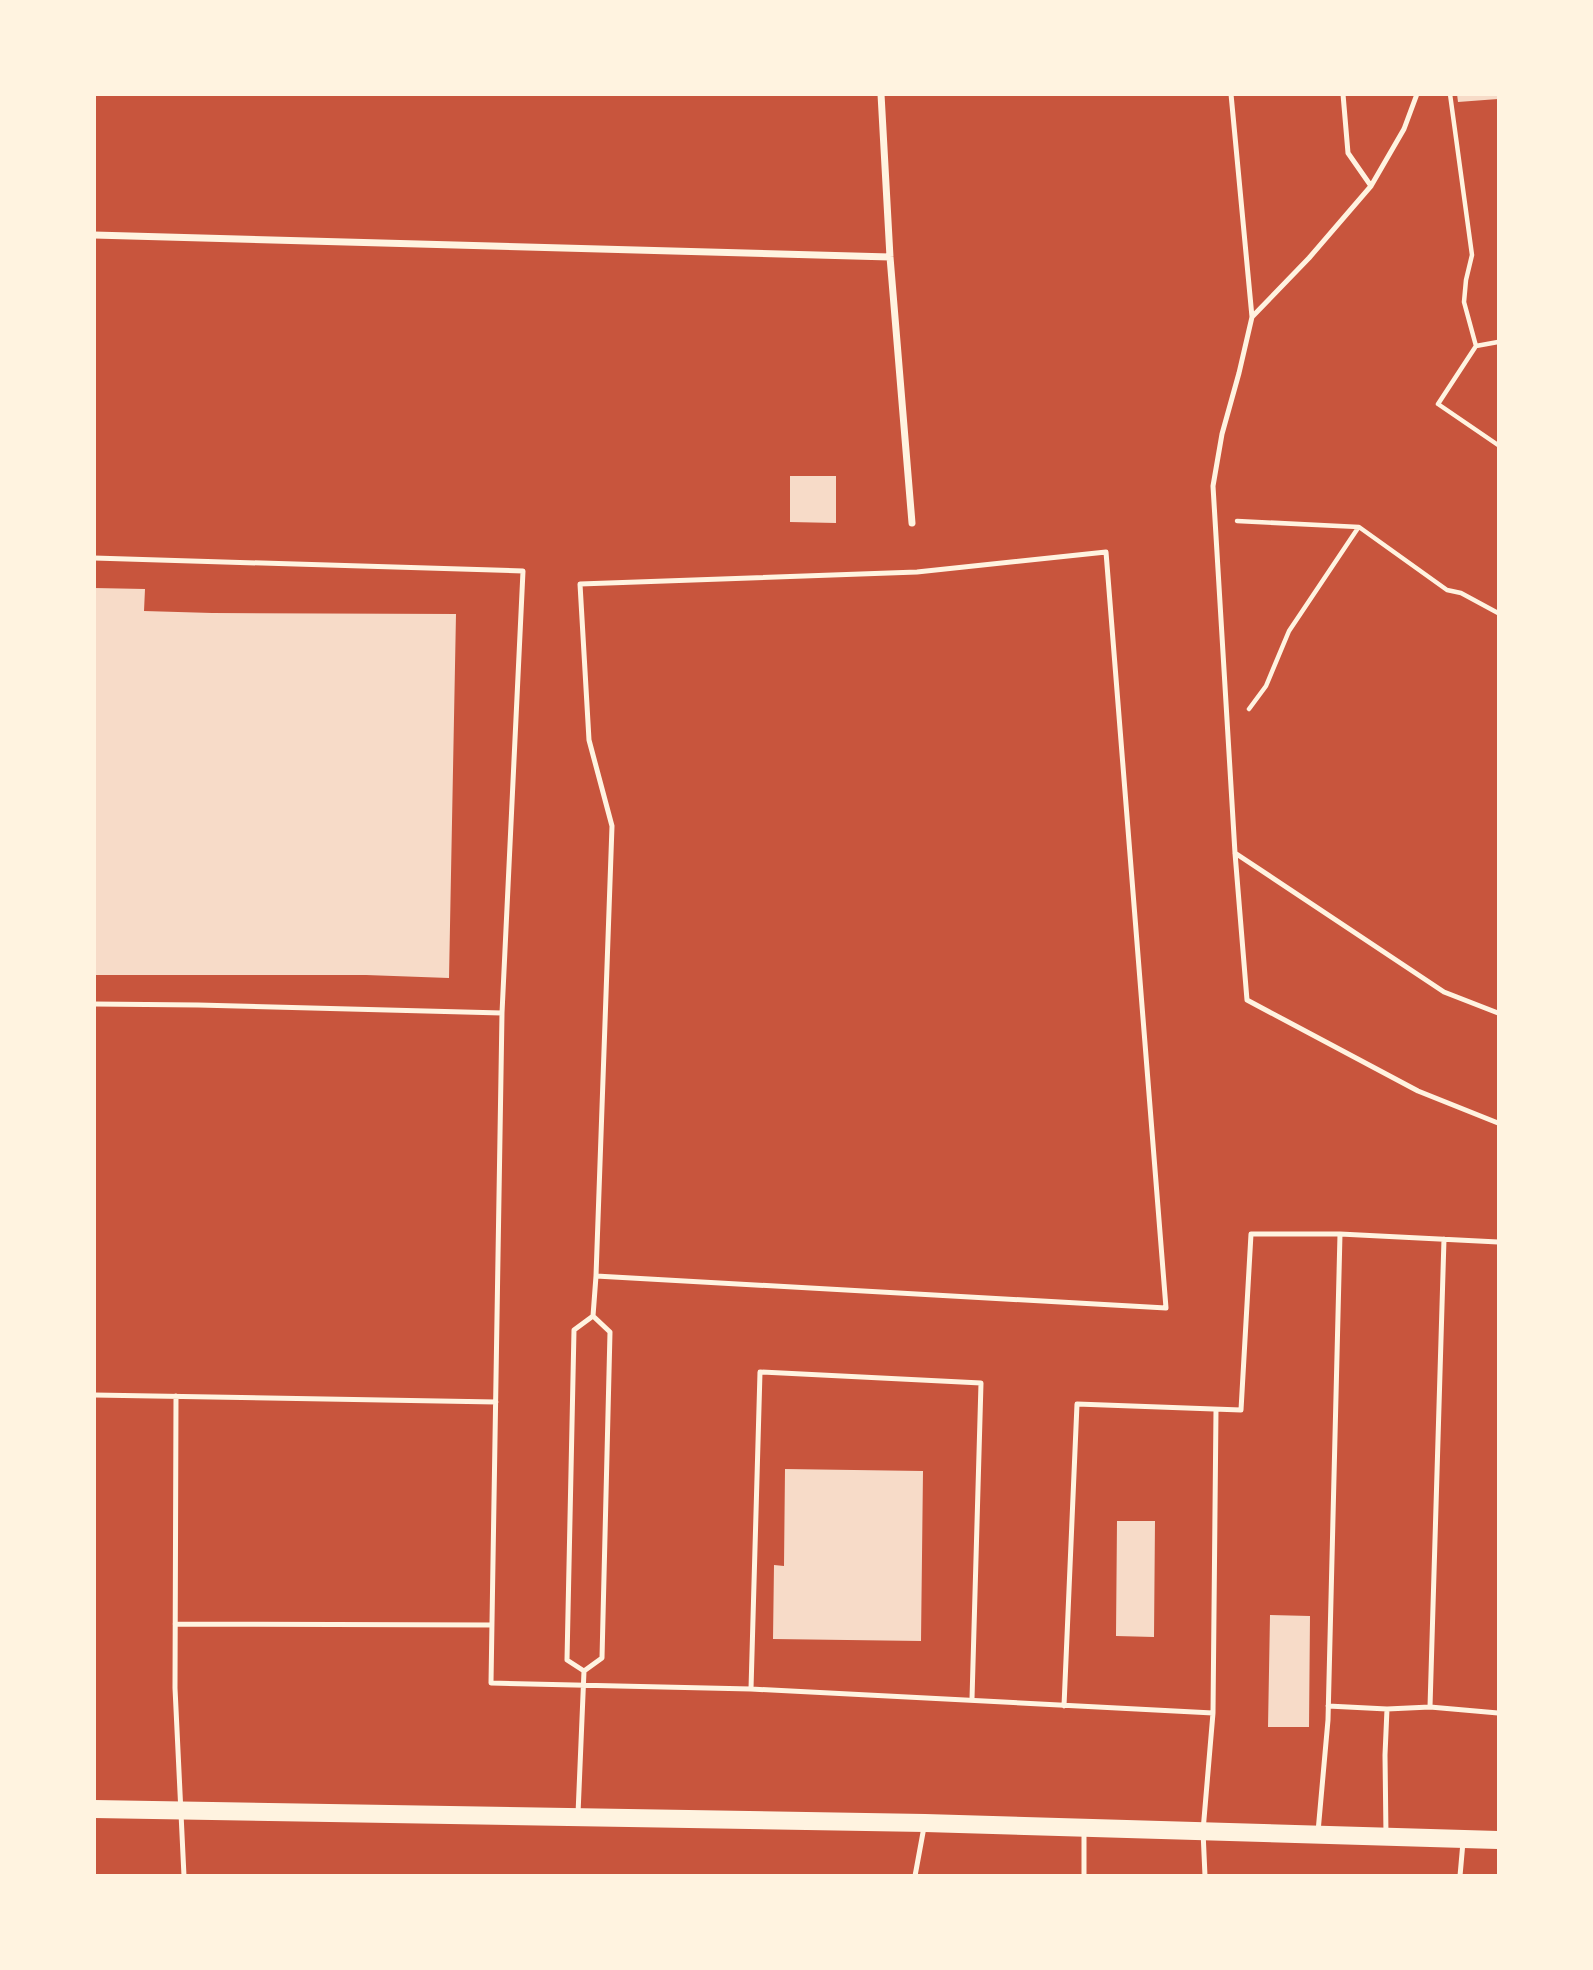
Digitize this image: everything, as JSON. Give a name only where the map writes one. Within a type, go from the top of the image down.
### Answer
[{"type":"main road","points":[[94,1809],[925,1823],[1499,1840]]},
{"type":"street","points":[[881,94],[890,257],[912,523]]},
{"type":"street","points":[[94,235],[890,257]]},
{"type":"lane","points":[[1231,94],[1252,317],[1222,434],[1213,485],[1234,853],[1247,1000],[1418,1091],[1499,1123]]},
{"type":"lane","points":[[1343,94],[1348,153],[1371,186]]},
{"type":"lane","points":[[1252,317],[1371,186],[1404,129],[1417,94]]},
{"type":"lane","points":[[584,1671],[567,1660],[574,1330],[593,1316],[612,826],[589,740],[580,584],[917,572],[1106,552],[1166,1308],[596,1276]]},
{"type":"lane","points":[[94,558],[523,572],[502,1013],[491,1683],[751,1689],[1213,1713]]},
{"type":"lane","points":[[1234,853],[1444,992],[1499,1013]]},
{"type":"lane","points":[[94,1004],[198,1004],[502,1013]]},
{"type":"lane","points":[[1064,1706],[1077,1404],[1241,1410],[1251,1234],[1340,1234],[1499,1242]]},
{"type":"lane","points":[[1317,1835],[1328,1706],[1340,1234]]},
{"type":"lane","points":[[1430,1707],[1444,1239]]},
{"type":"lane","points":[[584,1671],[602,1658],[610,1332],[593,1316]]},
{"type":"lane","points":[[751,1689],[760,1372],[981,1383],[972,1699]]},
{"type":"lane","points":[[94,1395],[496,1402]]},
{"type":"lane","points":[[176,1396],[175,1688],[184,1875]]},
{"type":"lane","points":[[1205,1875],[1203,1831],[1213,1713],[1216,1410]]},
{"type":"lane","points":[[175,1624],[492,1626]]},
{"type":"lane","points":[[578,1818],[584,1671]]},
{"type":"lane","points":[[1328,1706],[1387,1709],[1430,1707],[1499,1713]]},
{"type":"lane","points":[[1386,1837],[1387,1709]]},
{"type":"lane","points":[[915,1875],[925,1823]]},
{"type":"lane","points":[[1084,1828],[1084,1875]]},
{"type":"lane","points":[[1460,1875],[1463,1839]]},
{"type":"path","points":[[1450,94],[1455,115],[1472,256],[1464,302],[1476,346]]},
{"type":"path","points":[[1499,342],[1476,346],[1438,404],[1499,445]]},
{"type":"path","points":[[1237,521],[1359,527],[1447,590],[1461,593],[1499,613]]},
{"type":"path","points":[[1248,711],[1266,685],[1289,631],[1359,527]]},
{"type":"building","points":[[1457,94],[1498,94],[1498,99],[1458,102]]},
{"type":"building","points":[[790,476],[836,476],[836,523],[790,522]]},
{"type":"building","points":[[94,588],[145,589],[144,611],[456,614],[449,978],[366,975],[94,975]]},
{"type":"building","points":[[785,1469],[923,1471],[921,1641],[773,1639],[774,1565],[784,1566]]},
{"type":"building","points":[[1117,1521],[1155,1521],[1154,1637],[1116,1636]]},
{"type":"building","points":[[1270,1615],[1310,1616],[1309,1727],[1268,1727]]}]
